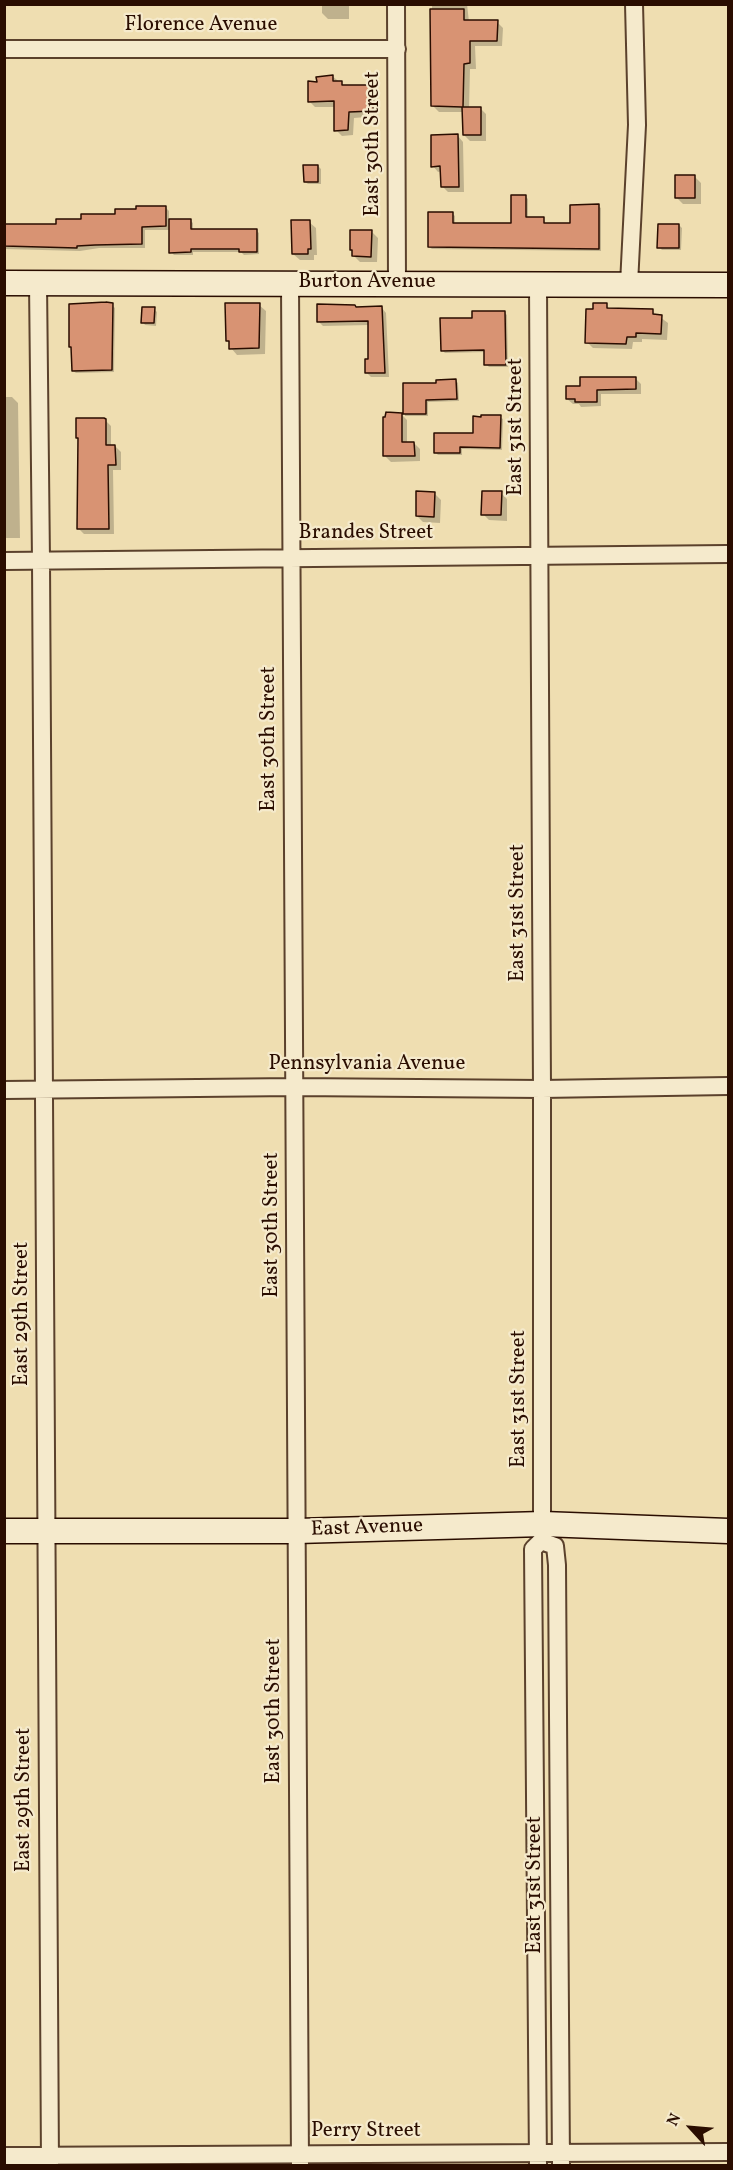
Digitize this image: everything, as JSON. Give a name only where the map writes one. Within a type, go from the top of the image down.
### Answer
[{"type":"street","name":"East 30th Street","points":[[396,4],[397,283]]},
{"type":"street","points":[[629,284],[637,125],[634,4]]},
{"type":"street","name":"Florence Avenue","points":[[4,48],[397,49]]},
{"type":"street","name":"Burton Avenue","points":[[4,283],[729,285]]},
{"type":"street","name":"East 29th Street","points":[[38,283],[42,561],[50,2161]]},
{"type":"street","name":"East 30th Street","points":[[290,283],[300,2160]]},
{"type":"street","name":"East 31st Street","points":[[538,284],[542,1533],[533,1549],[538,2159]]},
{"type":"street","name":"Brandes Street","points":[[4,561],[729,554]]},
{"type":"street","name":"Pennsylvania Avenue","points":[[4,1090],[294,1087],[542,1089],[729,1086]]},
{"type":"street","name":"East Avenue","points":[[4,1531],[542,1533],[729,1530]]},
{"type":"street","name":"East 31st Street","points":[[542,1533],[555,1546],[557,1565],[561,2159]]},
{"type":"street","name":"Perry Street","points":[[4,2156],[50,2161],[561,2159],[729,2152]]},
{"type":"building","points":[[430,9],[464,9],[464,20],[498,20],[497,41],[470,41],[470,63],[464,64],[463,107],[481,107],[481,135],[463,135],[462,107],[431,106]]},
{"type":"building","points":[[333,75],[333,81],[342,81],[342,85],[373,85],[373,111],[349,112],[348,130],[334,131],[334,101],[308,102],[308,81],[317,82],[316,77]]},
{"type":"building","points":[[458,134],[459,187],[441,187],[440,166],[431,167],[431,135]]},
{"type":"building","points":[[303,165],[318,165],[318,182],[304,182]]},
{"type":"building","points":[[675,175],[695,175],[695,198],[675,198]]},
{"type":"building","points":[[511,195],[526,195],[526,217],[544,217],[544,223],[570,223],[570,205],[599,204],[599,249],[428,247],[428,212],[453,212],[453,223],[511,223]]},
{"type":"building","points":[[136,206],[166,206],[166,226],[142,227],[142,244],[77,246],[77,248],[4,246],[4,224],[56,224],[56,219],[81,219],[81,214],[115,214],[115,209],[136,209]]},
{"type":"building","points":[[169,219],[191,219],[191,229],[257,229],[257,252],[239,252],[239,249],[191,249],[191,252],[169,253]]},
{"type":"building","points":[[291,220],[310,220],[311,249],[308,249],[308,254],[292,254]]},
{"type":"building","points":[[658,224],[679,224],[679,248],[657,248]]},
{"type":"building","points":[[350,230],[372,230],[371,257],[352,256]]},
{"type":"building","points":[[113,303],[112,370],[72,371],[71,347],[69,347],[69,304]]},
{"type":"building","points":[[225,303],[260,303],[259,348],[229,349],[229,341],[226,341]]},
{"type":"building","points":[[593,303],[607,303],[607,308],[653,309],[653,314],[662,315],[661,334],[636,333],[636,337],[627,337],[626,344],[585,343],[586,309],[593,309]]},
{"type":"building","points":[[317,304],[382,306],[385,373],[365,373],[365,359],[368,359],[368,321],[317,322]]},
{"type":"building","points":[[142,307],[155,307],[154,323],[141,323]]},
{"type":"building","points":[[472,311],[505,311],[506,365],[484,365],[484,350],[441,351],[440,318],[472,318]]},
{"type":"building","points":[[580,377],[636,377],[636,389],[597,390],[597,402],[575,402],[575,399],[566,399],[566,386],[580,386]]},
{"type":"building","points":[[456,379],[457,399],[426,400],[426,414],[403,414],[403,383],[436,383],[436,380]]},
{"type":"building","points":[[386,412],[402,413],[402,442],[414,442],[415,456],[383,456],[383,417]]},
{"type":"building","points":[[481,415],[501,415],[500,448],[460,447],[460,453],[434,453],[434,433],[473,433],[473,416],[481,417]]},
{"type":"building","points":[[76,418],[106,419],[106,445],[115,445],[116,465],[108,465],[109,529],[77,529],[78,438],[76,438]]},
{"type":"building","points":[[416,491],[435,492],[434,517],[416,516]]},
{"type":"building","points":[[482,491],[502,491],[501,515],[481,515]]}]
